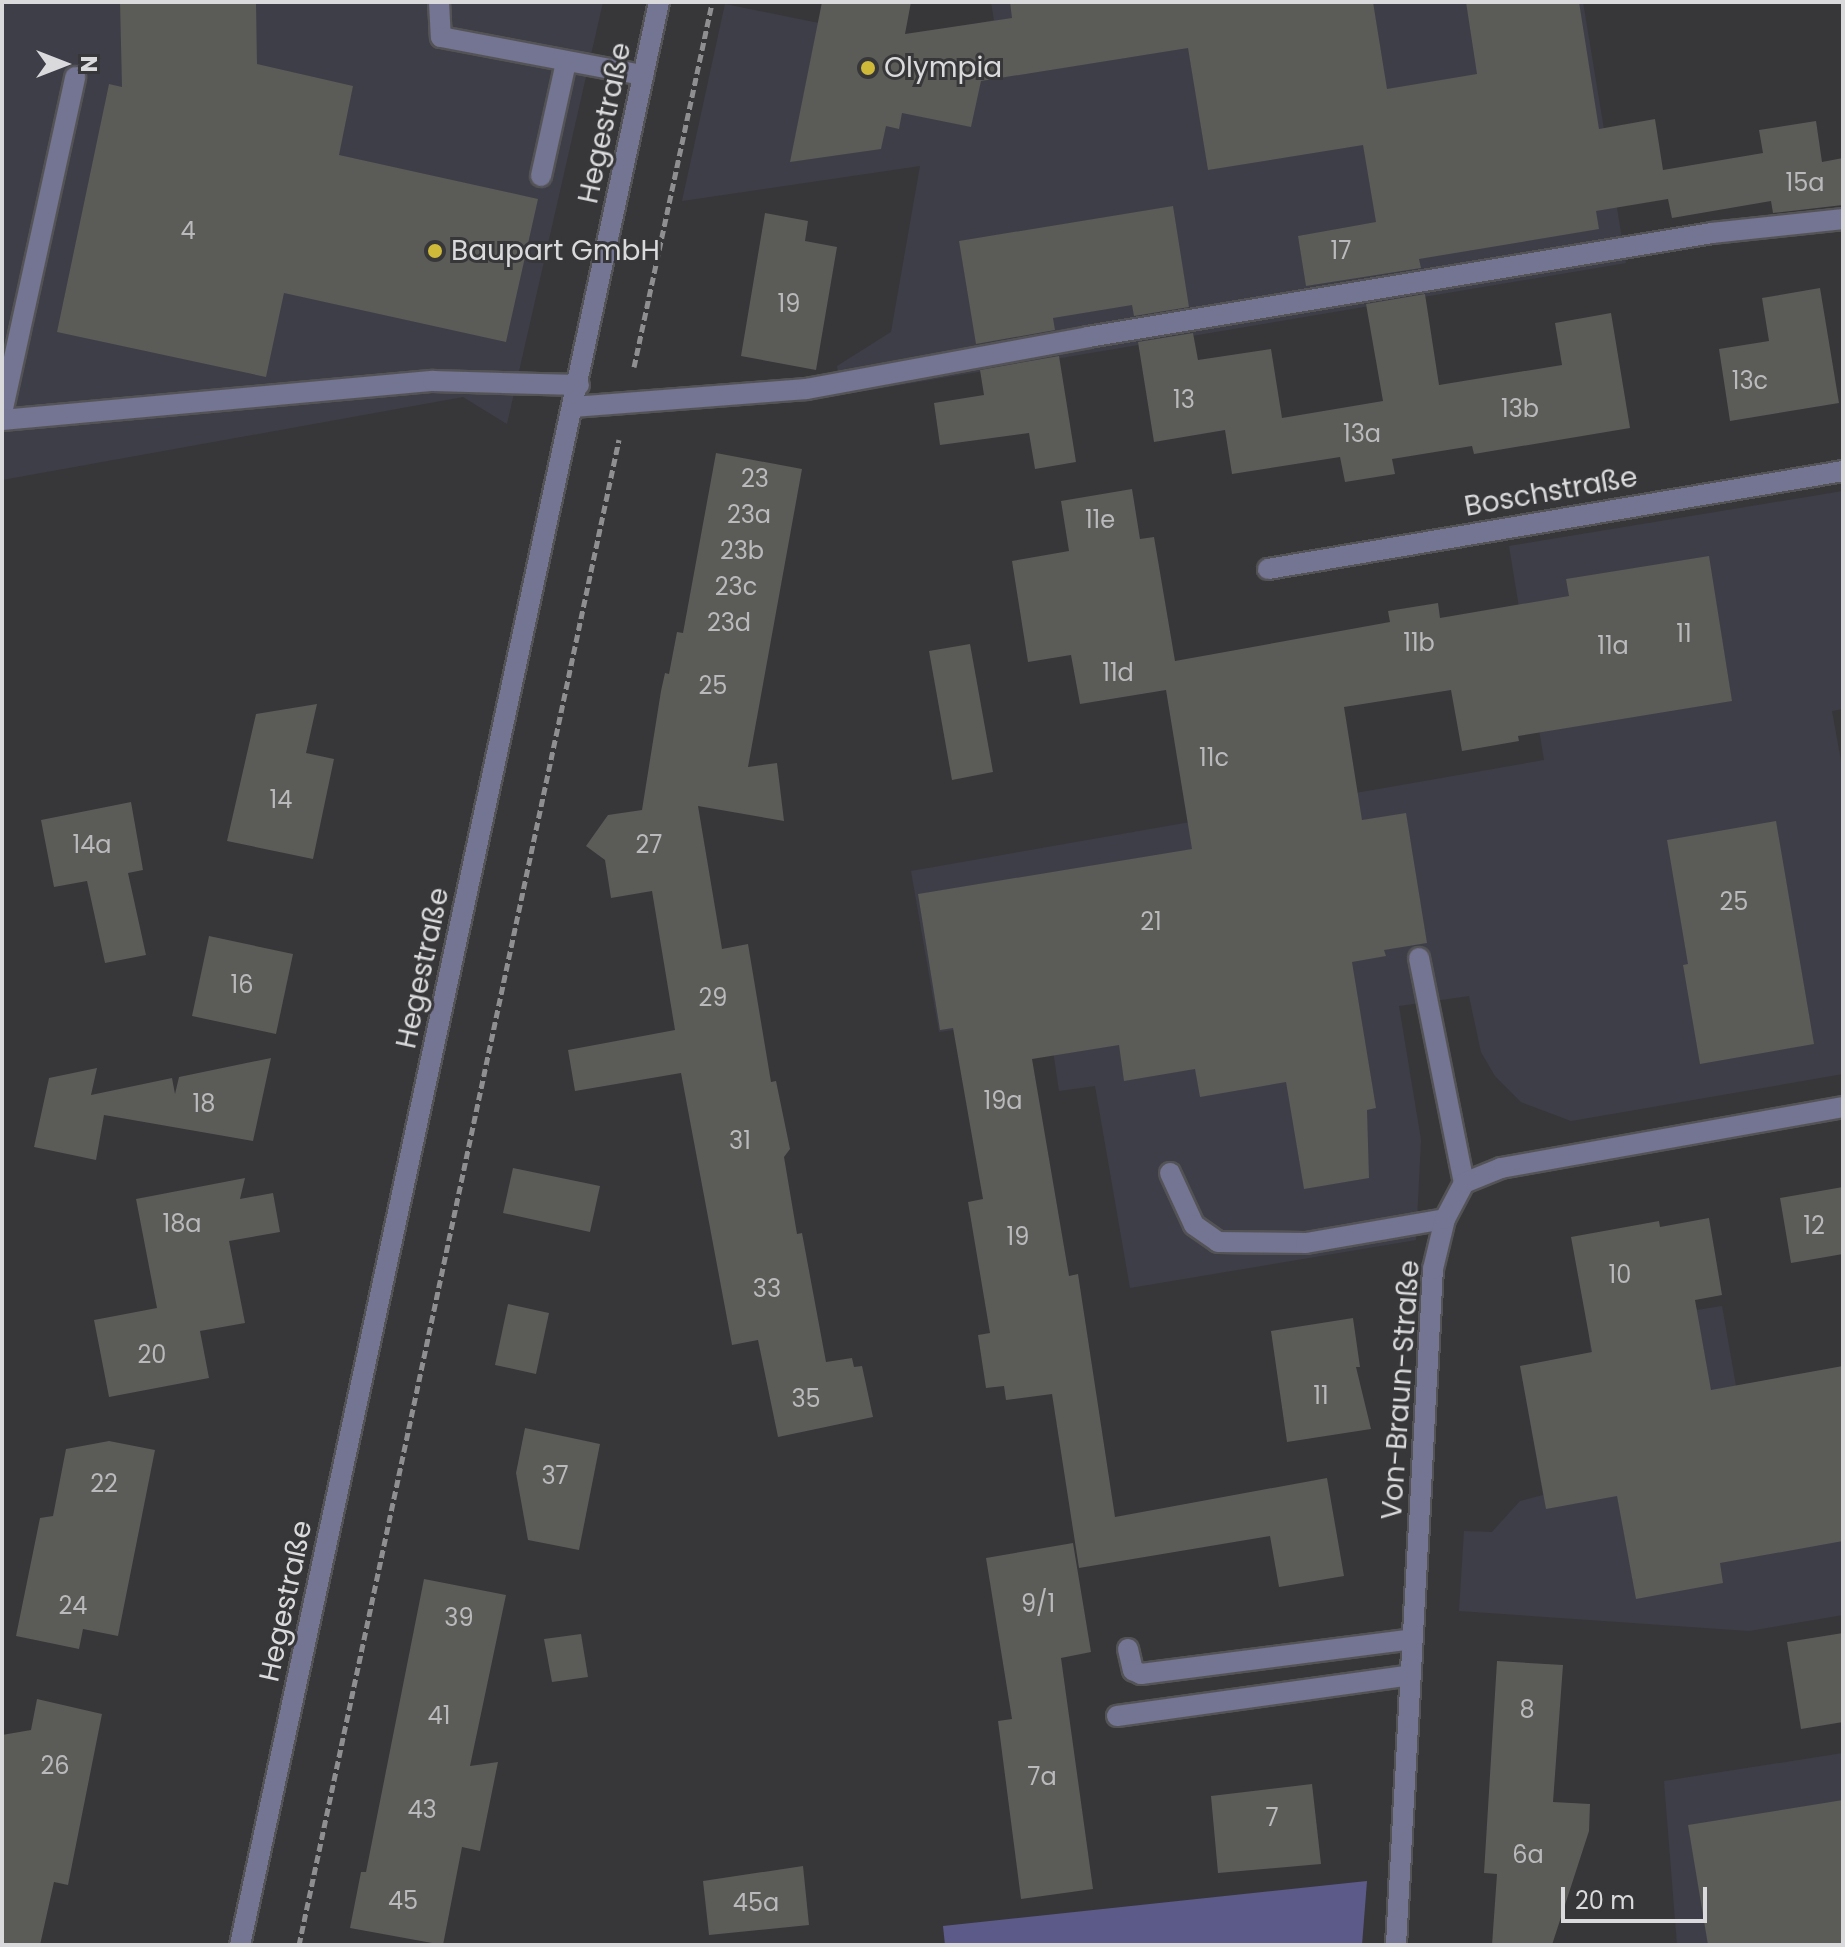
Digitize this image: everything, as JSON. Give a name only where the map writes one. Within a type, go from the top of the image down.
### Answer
[{"type":"street","points":[[439,2],[441,37],[643,75]]},
{"type":"street","name":"Hegestraße","points":[[240,1945],[579,385],[659,2]]},
{"type":"street","points":[[541,176],[566,62]]},
{"type":"street","points":[[2,413],[75,77]]},
{"type":"street","points":[[573,407],[806,389],[1088,337],[1712,233],[1843,219]]},
{"type":"street","points":[[2,420],[433,381],[579,385]]},
{"type":"street","name":"Boschstraße","points":[[1268,569],[1843,471]]},
{"type":"street","points":[[1419,958],[1464,1183],[1501,1168],[1843,1107]]},
{"type":"street","points":[[1170,1173],[1194,1225],[1218,1242],[1306,1243],[1445,1219]]},
{"type":"street","name":"Von-Braun-Straße","points":[[1396,1945],[1433,1269],[1445,1219],[1464,1183]]},
{"type":"street","points":[[1128,1649],[1133,1670],[1141,1674],[1413,1639]]},
{"type":"street","points":[[1117,1716],[1411,1675]]},
{"type":"path","points":[[299,1945],[712,2]]},
{"type":"shaded area","points":[[2,2],[603,2],[507,424],[463,397],[2,480]]},
{"type":"shaded area","points":[[991,2],[1583,2],[1626,263],[841,395],[837,366],[891,332],[920,166],[682,201],[725,4],[967,53],[974,24],[994,20]]},
{"type":"shaded area","points":[[1843,491],[1843,709],[1832,711],[1843,772],[1843,1074],[1571,1121],[1521,1102],[1495,1076],[1481,1052],[1469,996],[1399,1006],[1421,1140],[1416,1240],[1130,1288],[1095,1086],[1059,1091],[1048,1016],[939,1032],[911,871],[1544,760],[1509,546]]},
{"type":"shaded area","points":[[1695,1303],[1697,1310],[1722,1306],[1736,1386],[1843,1366],[1843,1615],[1749,1631],[1459,1611],[1464,1531],[1492,1532],[1520,1501],[1543,1495],[1520,1366],[1591,1353],[1588,1328],[1675,1312]]},
{"type":"shaded area","points":[[1843,1753],[1843,1945],[1677,1945],[1664,1781]]},
{"type":"shaded area","points":[[1367,1881],[1362,1945],[945,1945],[943,1926]]},
{"type":"building","points":[[120,2],[256,2],[257,64],[353,86],[339,155],[538,199],[506,342],[284,293],[266,377],[57,332],[109,84],[122,87]]},
{"type":"building","points":[[822,2],[911,2],[905,34],[1012,18],[1010,2],[1373,2],[1387,89],[1477,74],[1466,2],[1579,2],[1599,129],[1655,119],[1663,170],[1763,153],[1759,130],[1816,121],[1822,162],[1843,158],[1843,205],[1773,213],[1771,201],[1672,218],[1668,199],[1596,211],[1599,229],[1419,259],[1421,268],[1306,286],[1298,236],[1376,222],[1363,145],[1208,170],[1188,48],[981,81],[971,127],[902,113],[899,129],[886,126],[881,149],[790,162]]},
{"type":"building","points":[[1173,206],[1189,307],[1134,316],[1132,305],[1053,318],[1055,330],[976,344],[959,241]]},
{"type":"building","points":[[765,213],[808,221],[805,241],[837,247],[816,370],[741,356]]},
{"type":"building","points":[[1820,288],[1839,403],[1730,421],[1719,349],[1769,341],[1762,298]]},
{"type":"building","points":[[1425,294],[1439,385],[1562,365],[1555,323],[1611,313],[1630,428],[1474,454],[1472,446],[1392,459],[1395,474],[1345,482],[1340,457],[1232,474],[1225,430],[1154,442],[1138,342],[1193,333],[1198,360],[1271,349],[1282,418],[1383,401],[1366,304]]},
{"type":"building","points":[[1059,356],[1076,462],[1035,469],[1029,433],[940,445],[934,403],[984,395],[980,370]]},
{"type":"building","points":[[716,453],[802,469],[748,767],[777,763],[784,821],[698,806],[722,949],[748,944],[771,1082],[776,1081],[790,1149],[784,1157],[797,1234],[802,1233],[826,1362],[852,1358],[854,1367],[862,1366],[873,1417],[778,1437],[758,1340],[732,1345],[681,1073],[575,1091],[568,1050],[675,1030],[652,891],[611,898],[605,860],[586,846],[608,815],[642,810],[661,691],[665,673],[669,674],[677,632],[683,633]]},
{"type":"building","points":[[1132,489],[1140,539],[1154,537],[1175,661],[1390,622],[1388,611],[1438,603],[1440,618],[1569,596],[1566,579],[1709,556],[1732,701],[1518,736],[1519,741],[1462,751],[1451,690],[1344,707],[1362,820],[1406,813],[1427,943],[1384,950],[1386,956],[1352,962],[1376,1108],[1367,1110],[1369,1178],[1304,1189],[1286,1082],[1200,1097],[1195,1069],[1124,1081],[1119,1045],[1032,1059],[1069,1276],[1078,1274],[1115,1517],[1327,1478],[1344,1576],[1279,1587],[1270,1536],[1079,1568],[1052,1394],[1006,1400],[1004,1386],[986,1388],[978,1335],[990,1333],[968,1202],[983,1199],[953,1028],[940,1030],[918,894],[1192,849],[1166,690],[1080,704],[1071,655],[1028,662],[1012,561],[1069,551],[1061,501]]},
{"type":"building","points":[[970,644],[993,772],[952,780],[929,651]]},
{"type":"building","points":[[317,704],[306,753],[334,759],[313,859],[227,841],[256,714]]},
{"type":"building","points":[[131,802],[143,870],[128,873],[146,955],[105,963],[87,881],[54,887],[41,820]]},
{"type":"building","points":[[1776,821],[1814,1044],[1700,1064],[1683,965],[1688,964],[1667,840]]},
{"type":"building","points":[[209,936],[293,954],[276,1034],[192,1016]]},
{"type":"building","points":[[271,1058],[253,1141],[104,1115],[96,1160],[34,1147],[49,1078],[97,1068],[91,1095],[172,1078],[175,1094],[179,1077]]},
{"type":"building","points":[[513,1168],[600,1186],[590,1232],[503,1213]]},
{"type":"building","points":[[245,1178],[240,1199],[273,1193],[280,1232],[229,1241],[245,1323],[200,1331],[209,1378],[109,1397],[94,1320],[157,1308],[136,1199]]},
{"type":"building","points":[[1843,1187],[1843,1254],[1791,1263],[1780,1198]]},
{"type":"building","points":[[1709,1218],[1722,1295],[1695,1300],[1711,1390],[1843,1366],[1843,1541],[1720,1563],[1723,1583],[1636,1599],[1617,1496],[1546,1509],[1520,1366],[1592,1352],[1571,1237],[1659,1221],[1660,1227]]},
{"type":"building","points":[[508,1304],[549,1313],[536,1374],[495,1365]]},
{"type":"building","points":[[1353,1318],[1360,1367],[1356,1367],[1371,1429],[1287,1442],[1271,1331]]},
{"type":"building","points":[[525,1428],[600,1444],[579,1550],[528,1540],[516,1473]]},
{"type":"building","points":[[109,1441],[155,1450],[118,1636],[83,1629],[79,1649],[16,1636],[40,1518],[53,1516],[66,1449]]},
{"type":"building","points":[[1073,1543],[1091,1652],[1061,1658],[1093,1889],[1021,1899],[998,1721],[1012,1719],[986,1558]]},
{"type":"building","points":[[424,1579],[506,1595],[470,1766],[498,1762],[480,1851],[462,1847],[443,1945],[350,1928],[361,1872],[366,1872]]},
{"type":"building","points":[[1843,1633],[1843,1722],[1801,1729],[1787,1642]]},
{"type":"building","points":[[581,1634],[588,1677],[552,1682],[544,1639]]},
{"type":"building","points":[[1497,1661],[1563,1665],[1553,1802],[1590,1804],[1589,1831],[1552,1945],[1492,1945],[1497,1874],[1484,1873]]},
{"type":"building","points":[[37,1699],[102,1714],[68,1885],[54,1882],[40,1945],[2,1945],[2,1735],[31,1730]]},
{"type":"building","points":[[1312,1784],[1321,1864],[1218,1873],[1211,1796]]},
{"type":"building","points":[[1843,1800],[1843,1945],[1708,1945],[1688,1825]]},
{"type":"building","points":[[803,1866],[809,1925],[709,1935],[703,1881]]},
{"type":"place","name":"Olympia","points":[[868,68]]},
{"type":"place","name":"Baupart GmbH","points":[[435,251]]}]
